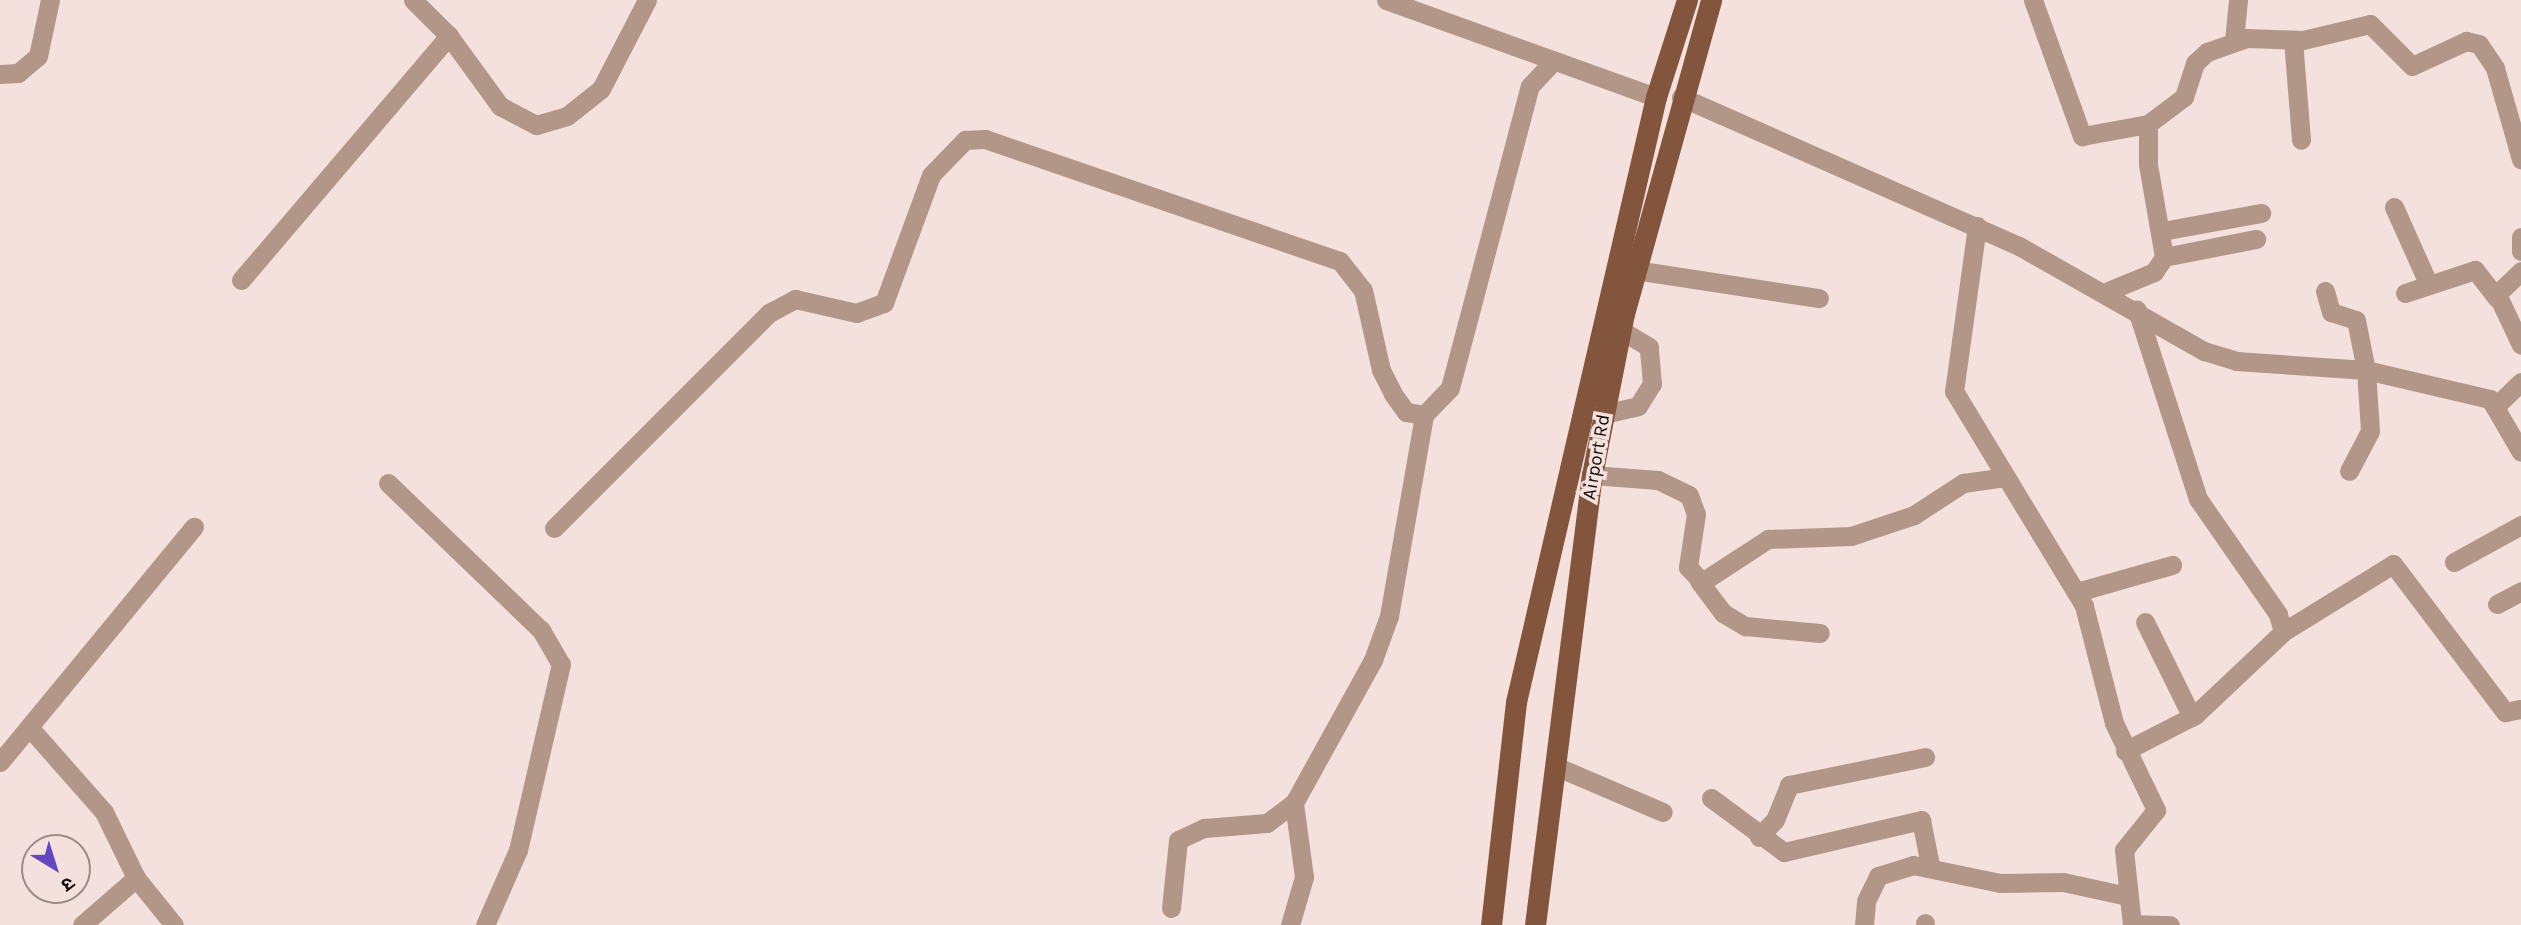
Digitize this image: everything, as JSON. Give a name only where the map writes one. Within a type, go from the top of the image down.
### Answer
[{"type":"main road","points":[[1491,925],[1516,702],[1656,97],[1687,0]]},
{"type":"main road","name":"Airport Rd","points":[[1535,925],[1592,475],[1635,270],[1681,97],[1712,0]]},
{"type":"street","points":[[0,74],[18,73],[38,55],[50,0]]},
{"type":"street","points":[[413,0],[449,36],[500,106],[522,122],[548,124],[601,89],[647,0]]},
{"type":"street","points":[[1386,0],[1656,97]]},
{"type":"street","points":[[2033,0],[2078,134],[2148,124],[2184,97],[2200,57],[2234,41],[2293,40],[2373,24],[2415,66],[2466,41],[2479,44],[2495,68],[2521,159]]},
{"type":"street","points":[[2234,41],[2238,0]]},
{"type":"street","points":[[241,280],[449,36]]},
{"type":"street","points":[[2293,40],[2301,140]]},
{"type":"street","points":[[1171,908],[1173,851],[1185,833],[1267,823],[1294,803],[1373,660],[1389,617],[1424,415],[1450,388],[1530,86],[1554,60]]},
{"type":"street","points":[[1681,97],[1977,226],[2108,291],[2192,346],[2236,361],[2366,370],[2497,405],[2521,452]]},
{"type":"street","points":[[2108,291],[2154,272],[2164,257],[2162,231],[2148,164],[2148,124]]},
{"type":"street","points":[[554,528],[769,313],[795,299],[856,313],[884,303],[931,175],[965,140],[985,139],[1340,261],[1363,290],[1381,370],[1393,394],[1406,412],[1424,415]]},
{"type":"street","points":[[2394,206],[2428,283]]},
{"type":"street","points":[[2162,231],[2261,213]]},
{"type":"street","points":[[1977,226],[1952,381],[2006,477],[2077,592],[2125,751],[2157,816],[2124,850],[2132,924],[2170,925]]},
{"type":"street","points":[[2521,237],[2521,251]]},
{"type":"street","points":[[2164,257],[2256,239]]},
{"type":"street","points":[[1635,270],[1819,298]]},
{"type":"street","points":[[2405,293],[2428,283],[2474,270],[2497,299],[2521,345]]},
{"type":"street","points":[[2497,299],[2501,287],[2521,271]]},
{"type":"street","points":[[2325,291],[2331,312],[2356,320],[2366,370],[2370,431],[2349,471]]},
{"type":"street","points":[[2137,310],[2198,499],[2278,614],[2283,632]]},
{"type":"street","points":[[1604,414],[1631,411],[1652,384],[1649,347],[1621,330]]},
{"type":"street","points":[[2497,405],[2521,382]]},
{"type":"street","points":[[1592,475],[1658,480],[1689,495],[1696,514],[1688,567],[1723,613],[1745,626],[1820,633]]},
{"type":"street","points":[[1699,581],[1714,578],[1768,539],[1852,536],[1914,515],[1964,483],[2006,477]]},
{"type":"street","points":[[388,483],[541,630],[561,664],[518,850],[485,925]]},
{"type":"street","points":[[2454,562],[2521,525]]},
{"type":"street","points":[[0,762],[194,527]]},
{"type":"street","points":[[2125,751],[2192,717],[2283,632],[2393,564],[2505,712],[2521,709]]},
{"type":"street","points":[[2077,592],[2172,565]]},
{"type":"street","points":[[2497,604],[2521,591]]},
{"type":"street","points":[[2145,622],[2192,717]]},
{"type":"street","points":[[29,727],[104,812],[136,878],[174,925]]},
{"type":"street","points":[[1759,837],[1775,820],[1789,785],[1925,757]]},
{"type":"street","points":[[1555,766],[1662,812]]},
{"type":"street","points":[[1711,798],[1759,837],[1791,852],[1921,820],[1930,865]]},
{"type":"street","points":[[1290,925],[1304,877],[1294,803]]},
{"type":"street","points":[[1864,925],[1866,901],[1878,876],[1930,865],[2000,883],[2063,882],[2128,896]]},
{"type":"street","points":[[82,925],[136,878]]}]
